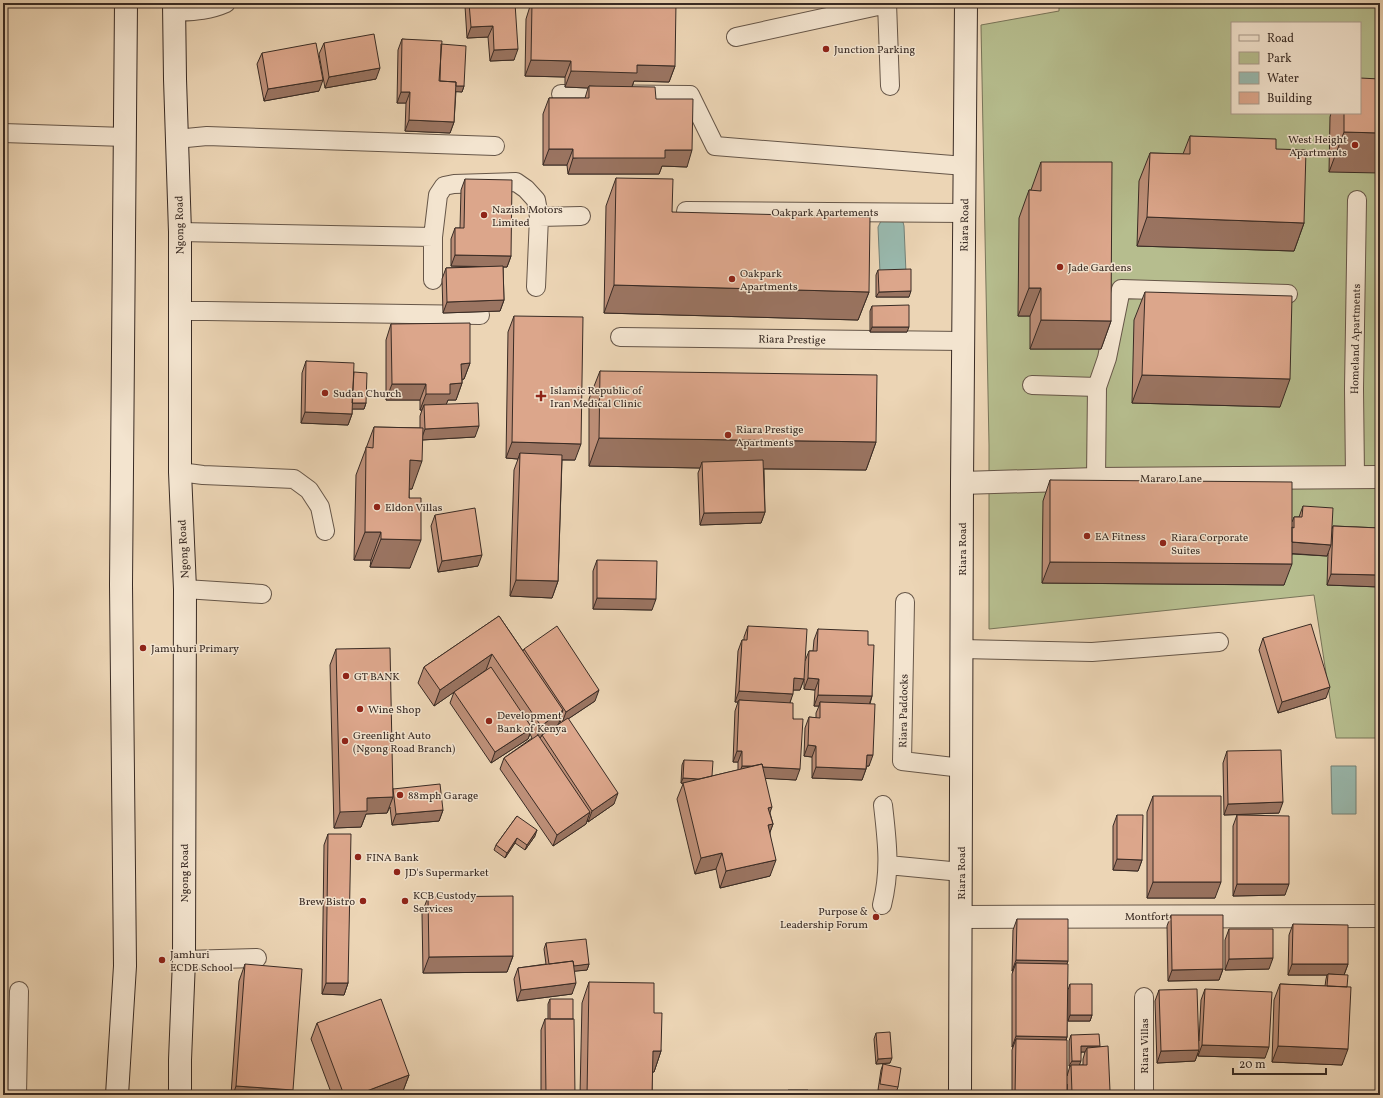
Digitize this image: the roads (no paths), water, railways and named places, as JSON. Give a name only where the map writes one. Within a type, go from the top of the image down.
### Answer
[{"type":"main road","points":[[116,1095],[125,966],[122,593],[126,3]]},
{"type":"main road","name":"Riara Road","points":[[960,1095],[962,482],[966,3]]},
{"type":"main road","name":"Ngong Road","points":[[174,8],[176,139],[180,232],[180,472],[185,589],[184,960],[180,1095]]},
{"type":"main road","name":"Mararo Lane","points":[[962,482],[1096,479],[1380,477]]},
{"type":"main road","name":"Montfort","points":[[961,917],[1380,916]]},
{"type":"lane","points":[[174,8],[208,10],[226,3]]},
{"type":"lane","points":[[736,37],[888,3],[890,86]]},
{"type":"lane","points":[[561,94],[690,95],[715,146],[965,166]]},
{"type":"lane","points":[[3,133],[124,137]]},
{"type":"lane","points":[[176,139],[207,136],[494,146]]},
{"type":"lane","points":[[433,280],[433,237],[438,195],[444,186],[454,184],[516,182],[526,189],[536,200],[539,217],[536,287]]},
{"type":"lane","name":"Homeland Apartments","points":[[1355,477],[1354,388],[1357,200]]},
{"type":"lane","name":"Oakpark Apartements","points":[[686,211],[964,213]]},
{"type":"lane","points":[[539,217],[581,216]]},
{"type":"lane","points":[[180,232],[433,237]]},
{"type":"lane","points":[[1096,479],[1097,387],[1107,358],[1121,289],[1288,294]]},
{"type":"lane","points":[[180,311],[480,315]]},
{"type":"lane","name":"Riara Prestige","points":[[620,337],[963,341]]},
{"type":"lane","points":[[1032,385],[1097,387]]},
{"type":"lane","points":[[180,472],[203,475],[294,479],[309,490],[320,507],[325,531]]},
{"type":"lane","points":[[185,589],[262,594]]},
{"type":"lane","name":"Riara Paddocks","points":[[905,602],[902,761],[962,768]]},
{"type":"lane","points":[[962,649],[1092,652],[1219,642]]},
{"type":"lane","points":[[882,905],[886,888],[888,865],[888,842],[883,805]]},
{"type":"lane","points":[[888,865],[961,872]]},
{"type":"lane","points":[[184,960],[257,958]]},
{"type":"lane","points":[[17,1095],[19,991]]},
{"type":"lane","name":"Riara Villas","points":[[1144,997],[1144,1095]]},
{"type":"water","points":[[882,219],[903,222],[906,273],[880,273],[878,227]]},
{"type":"water","points":[[1331,766],[1356,766],[1356,814],[1332,814]]},
{"type":"place","name":"Junction Parking","points":[[826,49]]},
{"type":"place","name":"West Height Apartments","points":[[1355,145]]},
{"type":"place","name":"Nazish Motors Limited","points":[[484,215]]},
{"type":"place","name":"Jade Gardens","points":[[1060,267]]},
{"type":"place","name":"Oakpark Apartments","points":[[732,279]]},
{"type":"place","name":"Sudan Church","points":[[325,393]]},
{"type":"place","name":"Islamic Republic of Iran Medical Clinic","points":[[541,396]]},
{"type":"place","name":"Riara Prestige Apartments","points":[[728,435]]},
{"type":"place","name":"Eldon Villas","points":[[377,507]]},
{"type":"place","name":"EA Fitness","points":[[1087,536]]},
{"type":"place","name":"Riara Corporate Suites","points":[[1163,543]]},
{"type":"place","name":"Jamuhuri Primary","points":[[143,648]]},
{"type":"place","name":"GT BANK","points":[[346,676]]},
{"type":"place","name":"Wine Shop","points":[[360,709]]},
{"type":"place","name":"Development Bank of Kenya","points":[[489,721]]},
{"type":"place","name":"Greenlight Auto (Ngong Road Branch)","points":[[345,741]]},
{"type":"place","name":"88mph Garage","points":[[400,795]]},
{"type":"place","name":"FINA Bank","points":[[358,857]]},
{"type":"place","name":"JD's Supermarket","points":[[397,872]]},
{"type":"place","name":"Brew Bistro","points":[[363,901]]},
{"type":"place","name":"KCB Custody Services","points":[[405,901]]},
{"type":"place","name":"Purpose & Leadership Forum","points":[[876,917]]},
{"type":"place","name":"Jamhuri ECDE School","points":[[162,960]]}]
